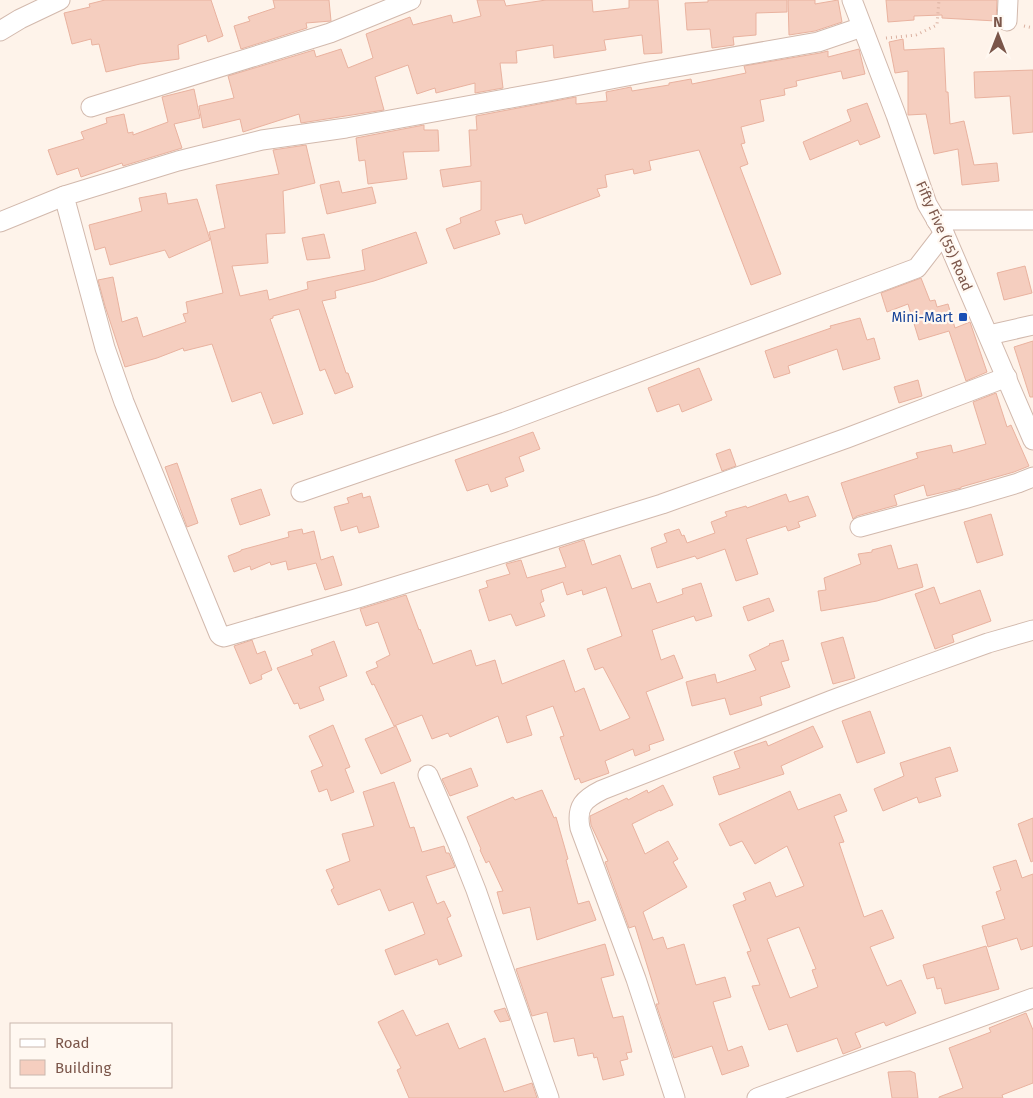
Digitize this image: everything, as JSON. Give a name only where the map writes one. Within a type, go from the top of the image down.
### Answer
[{"type":"street","points":[[0,31],[60,0]]},
{"type":"street","points":[[91,107],[330,33],[411,0]]},
{"type":"street","name":"Fifty Five (55) Road","points":[[852,0],[927,204],[940,226],[989,335],[1033,440]]},
{"type":"street","points":[[1007,21],[1008,0]]},
{"type":"street","points":[[0,222],[64,196],[178,161],[262,140],[346,128],[865,34]]},
{"type":"street","points":[[64,196],[105,348],[121,393],[220,634],[223,637],[355,599],[662,504],[1007,377]]},
{"type":"street","points":[[301,492],[505,422],[917,268],[940,226],[1033,220]]},
{"type":"street","points":[[989,335],[1033,325]]},
{"type":"street","points":[[860,526],[968,498],[1033,477]]},
{"type":"street","points":[[675,1098],[636,979],[580,828],[579,810],[584,802],[602,790],[832,700],[988,644],[1033,630]]},
{"type":"street","points":[[428,775],[476,890],[549,1098]]},
{"type":"street","points":[[757,1098],[1033,998]]},
{"type":"path","points":[[865,34],[916,35],[937,26],[939,0]]},
{"type":"building","points":[[105,0],[211,0],[223,36],[208,42],[206,35],[178,45],[179,59],[140,64],[106,72],[99,44],[92,45],[91,39],[72,44],[64,13],[90,7],[89,4]]},
{"type":"building","points":[[273,0],[329,0],[331,21],[306,23],[307,28],[241,49],[234,26],[250,21],[248,17],[275,8]]},
{"type":"building","points":[[477,0],[504,0],[506,6],[546,0],[592,0],[593,12],[629,8],[629,0],[658,0],[662,53],[644,54],[642,35],[604,40],[606,50],[554,58],[553,45],[516,51],[517,63],[500,63],[503,88],[475,93],[475,83],[436,93],[435,88],[417,94],[408,65],[375,77],[384,110],[301,123],[299,114],[243,132],[240,119],[203,128],[199,106],[234,98],[228,76],[314,50],[316,57],[341,49],[348,68],[373,58],[366,34],[410,17],[413,25],[451,15],[453,23],[481,16]]},
{"type":"building","points":[[708,0],[787,0],[787,12],[756,13],[756,35],[733,37],[734,45],[712,48],[710,29],[687,30],[685,3],[708,2]]},
{"type":"building","points":[[788,0],[815,0],[815,4],[838,0],[842,22],[815,31],[789,35]]},
{"type":"building","points":[[886,0],[997,0],[996,21],[942,18],[942,15],[914,16],[914,20],[888,22]]},
{"type":"building","points":[[903,39],[904,50],[944,48],[950,124],[964,121],[974,165],[997,163],[999,181],[962,185],[958,149],[934,154],[926,114],[908,115],[908,71],[895,73],[889,42]]},
{"type":"building","points":[[859,49],[865,74],[843,79],[841,71],[796,81],[797,86],[784,89],[785,95],[760,100],[764,121],[741,127],[745,143],[741,144],[748,164],[740,167],[781,274],[751,285],[699,150],[649,161],[651,170],[634,174],[633,169],[605,175],[607,187],[597,189],[600,196],[525,224],[522,214],[495,221],[500,234],[454,249],[446,229],[461,223],[460,218],[481,210],[481,181],[443,187],[440,170],[471,166],[469,130],[477,130],[476,116],[576,97],[576,104],[607,101],[606,92],[631,87],[632,91],[691,79],[692,84],[746,73],[744,66],[828,51],[828,57]]},
{"type":"building","points":[[1033,70],[1033,132],[1013,134],[1010,96],[975,98],[974,72]]},
{"type":"building","points":[[194,89],[200,118],[174,124],[182,148],[123,166],[122,163],[81,177],[78,168],[57,175],[48,150],[84,139],[81,132],[107,123],[106,118],[124,114],[128,133],[133,132],[133,135],[168,122],[162,97]]},
{"type":"building","points":[[867,103],[880,137],[860,145],[858,140],[810,160],[803,142],[851,121],[847,110]]},
{"type":"building","points":[[424,125],[424,130],[438,130],[439,151],[403,152],[407,179],[368,184],[365,160],[359,161],[356,138]]},
{"type":"building","points":[[306,145],[315,183],[283,191],[285,233],[266,234],[268,263],[232,266],[240,296],[267,290],[269,300],[308,289],[307,282],[365,270],[362,250],[416,232],[427,263],[374,281],[335,291],[336,298],[322,301],[346,373],[348,373],[353,387],[335,394],[325,369],[320,371],[299,309],[273,316],[270,319],[303,414],[273,424],[261,392],[232,402],[212,344],[184,351],[183,348],[125,367],[98,280],[113,277],[122,322],[137,317],[143,337],[186,322],[183,314],[188,313],[186,302],[223,293],[209,232],[225,228],[216,185],[279,174],[273,150]]},
{"type":"building","points":[[339,181],[342,193],[372,187],[376,203],[327,214],[320,185]]},
{"type":"building","points":[[166,193],[168,204],[197,199],[210,240],[169,258],[165,250],[110,265],[105,247],[95,250],[89,225],[142,211],[139,198]]},
{"type":"building","points":[[324,234],[330,258],[307,260],[302,238]]},
{"type":"building","points":[[1025,266],[1032,293],[1004,300],[997,273]]},
{"type":"building","points":[[921,278],[930,301],[935,300],[937,307],[948,304],[955,328],[970,322],[987,372],[966,381],[949,331],[919,340],[908,304],[887,312],[881,293]]},
{"type":"building","points":[[860,318],[867,340],[874,338],[880,359],[843,370],[837,349],[788,366],[790,373],[774,378],[765,351],[831,328],[830,326]]},
{"type":"building","points":[[1033,341],[1033,397],[1030,397],[1014,347]]},
{"type":"building","points":[[699,368],[712,400],[682,412],[679,404],[657,412],[648,388]]},
{"type":"building","points":[[918,380],[922,396],[899,403],[894,387]]},
{"type":"building","points":[[996,393],[1007,427],[1011,425],[1029,466],[961,488],[927,496],[924,485],[894,495],[897,505],[857,516],[853,519],[841,483],[918,458],[916,453],[951,445],[953,453],[986,444],[973,402]]},
{"type":"building","points":[[533,432],[540,449],[519,457],[524,471],[505,478],[508,486],[491,492],[488,484],[467,491],[455,460]]},
{"type":"building","points":[[730,449],[736,466],[722,471],[716,454]]},
{"type":"building","points":[[177,463],[198,523],[187,527],[165,467]]},
{"type":"building","points":[[261,489],[270,515],[240,525],[231,499]]},
{"type":"building","points":[[362,493],[363,498],[370,496],[379,527],[359,533],[357,526],[341,531],[334,507],[349,503],[347,498]]},
{"type":"building","points":[[786,494],[789,502],[808,496],[816,516],[798,522],[800,527],[788,531],[786,526],[746,539],[758,574],[736,581],[725,549],[697,559],[695,556],[657,568],[651,548],[667,542],[664,534],[679,529],[687,543],[715,533],[711,522],[727,516],[725,512],[746,506],[747,508]]},
{"type":"building","points":[[991,514],[1003,555],[977,563],[964,522]]},
{"type":"building","points":[[302,529],[303,534],[314,531],[321,560],[333,556],[342,585],[325,590],[316,563],[288,570],[286,561],[271,565],[270,562],[251,570],[250,566],[234,572],[228,556],[241,550],[289,537],[288,532]]},
{"type":"building","points":[[584,540],[592,565],[620,555],[632,589],[650,583],[657,603],[683,594],[682,589],[701,583],[712,616],[696,621],[694,616],[652,630],[661,660],[674,655],[683,678],[646,692],[664,740],[649,745],[650,750],[635,756],[633,749],[605,761],[609,773],[581,783],[579,778],[575,780],[560,737],[564,736],[553,706],[526,716],[532,735],[507,743],[498,716],[450,737],[448,733],[432,739],[422,715],[394,726],[374,684],[372,685],[366,672],[378,667],[376,662],[390,655],[378,622],[366,626],[360,609],[406,595],[433,664],[471,650],[476,666],[495,660],[502,684],[564,660],[575,692],[584,688],[600,731],[630,718],[603,667],[595,670],[587,649],[622,636],[606,587],[583,595],[582,590],[567,595],[563,582],[541,590],[544,601],[540,603],[545,616],[516,626],[511,614],[489,621],[479,590],[488,587],[486,581],[510,574],[506,564],[521,560],[527,578],[566,567],[559,548]]},
{"type":"building","points":[[891,545],[898,569],[917,564],[923,587],[877,601],[821,611],[818,591],[826,590],[824,578],[861,564],[858,554],[872,552],[872,550]]},
{"type":"building","points":[[934,587],[940,604],[980,590],[991,621],[952,635],[954,642],[935,649],[915,594]]},
{"type":"building","points":[[769,598],[774,611],[748,621],[743,607]]},
{"type":"building","points":[[843,637],[855,678],[833,684],[821,643]]},
{"type":"building","points":[[252,640],[257,654],[265,651],[272,670],[261,675],[262,679],[250,684],[234,646]]},
{"type":"building","points":[[783,640],[789,660],[781,662],[790,687],[760,697],[762,705],[730,715],[725,698],[692,706],[686,682],[715,674],[717,683],[756,670],[749,655],[769,644]]},
{"type":"building","points":[[334,641],[347,676],[319,687],[324,700],[300,709],[298,703],[294,704],[277,668],[313,655],[311,650]]},
{"type":"building","points":[[870,711],[885,753],[857,763],[842,721]]},
{"type":"building","points":[[333,725],[350,767],[345,769],[354,792],[331,801],[327,789],[319,792],[311,771],[323,766],[309,736]]},
{"type":"building","points":[[396,726],[411,761],[381,774],[365,739]]},
{"type":"building","points":[[813,726],[823,747],[781,766],[784,774],[719,795],[713,777],[740,768],[734,752],[766,741],[768,746]]},
{"type":"building","points":[[950,747],[958,771],[935,778],[941,796],[919,803],[917,797],[883,811],[874,789],[904,776],[900,763]]},
{"type":"building","points":[[471,768],[478,786],[450,796],[442,779]]},
{"type":"building","points":[[394,782],[410,828],[414,827],[422,852],[444,846],[455,867],[426,876],[437,904],[444,901],[451,916],[447,918],[462,956],[439,965],[437,959],[395,975],[385,950],[425,934],[413,902],[389,911],[380,889],[338,905],[331,890],[334,888],[326,870],[350,861],[342,834],[374,826],[363,792]]},
{"type":"building","points":[[663,785],[673,805],[632,824],[645,854],[668,841],[678,859],[673,862],[687,887],[643,912],[653,940],[663,937],[667,949],[684,944],[696,985],[725,977],[731,997],[713,1002],[728,1051],[742,1046],[749,1066],[722,1075],[712,1046],[674,1058],[656,1004],[659,1004],[635,926],[629,928],[605,862],[608,861],[591,825],[590,816],[627,798],[628,800],[647,790],[648,793]]},
{"type":"building","points":[[542,790],[554,818],[556,817],[578,904],[589,901],[596,920],[537,940],[530,907],[503,914],[497,892],[503,891],[489,861],[486,863],[467,817],[513,797],[515,800]]},
{"type":"building","points":[[790,791],[798,810],[840,794],[847,811],[834,816],[844,842],[839,843],[864,917],[882,910],[894,938],[870,947],[887,986],[901,980],[916,1013],[886,1026],[884,1022],[855,1033],[861,1047],[843,1054],[837,1038],[797,1052],[787,1024],[769,1030],[752,986],[760,985],[747,952],[751,951],[733,905],[746,900],[743,893],[770,882],[776,897],[804,886],[787,846],[755,864],[742,841],[730,846],[719,824]],"holes":[[[799,927],[816,969],[812,970],[818,987],[790,998],[767,939]]]},
{"type":"building","points":[[1033,818],[1033,861],[1031,862],[1018,824]]},
{"type":"building","points":[[1016,860],[1022,878],[1033,874],[1033,946],[1021,950],[1017,938],[988,947],[982,926],[1005,919],[996,892],[1001,890],[993,867]]},
{"type":"building","points":[[605,944],[614,975],[601,978],[613,1018],[623,1016],[632,1052],[626,1053],[628,1059],[620,1061],[624,1075],[603,1080],[597,1057],[594,1058],[593,1053],[578,1056],[574,1038],[554,1042],[547,1012],[532,1016],[516,969]]},
{"type":"building","points":[[986,946],[999,989],[945,1004],[941,988],[937,989],[934,977],[927,979],[923,965]]},
{"type":"building","points":[[505,1008],[510,1020],[500,1022],[494,1011]]},
{"type":"building","points":[[403,1010],[416,1036],[448,1023],[459,1049],[485,1038],[504,1092],[532,1083],[537,1098],[409,1098],[397,1070],[401,1068],[378,1022]]},
{"type":"building","points":[[1026,1013],[1033,1030],[1033,1083],[1002,1095],[1003,1098],[939,1098],[963,1088],[949,1048],[991,1032],[989,1028]]},
{"type":"building","points":[[910,1071],[915,1073],[918,1098],[892,1098],[888,1072]]},
{"type":"place","name":"Mini-Mart","points":[[963,317]]}]
